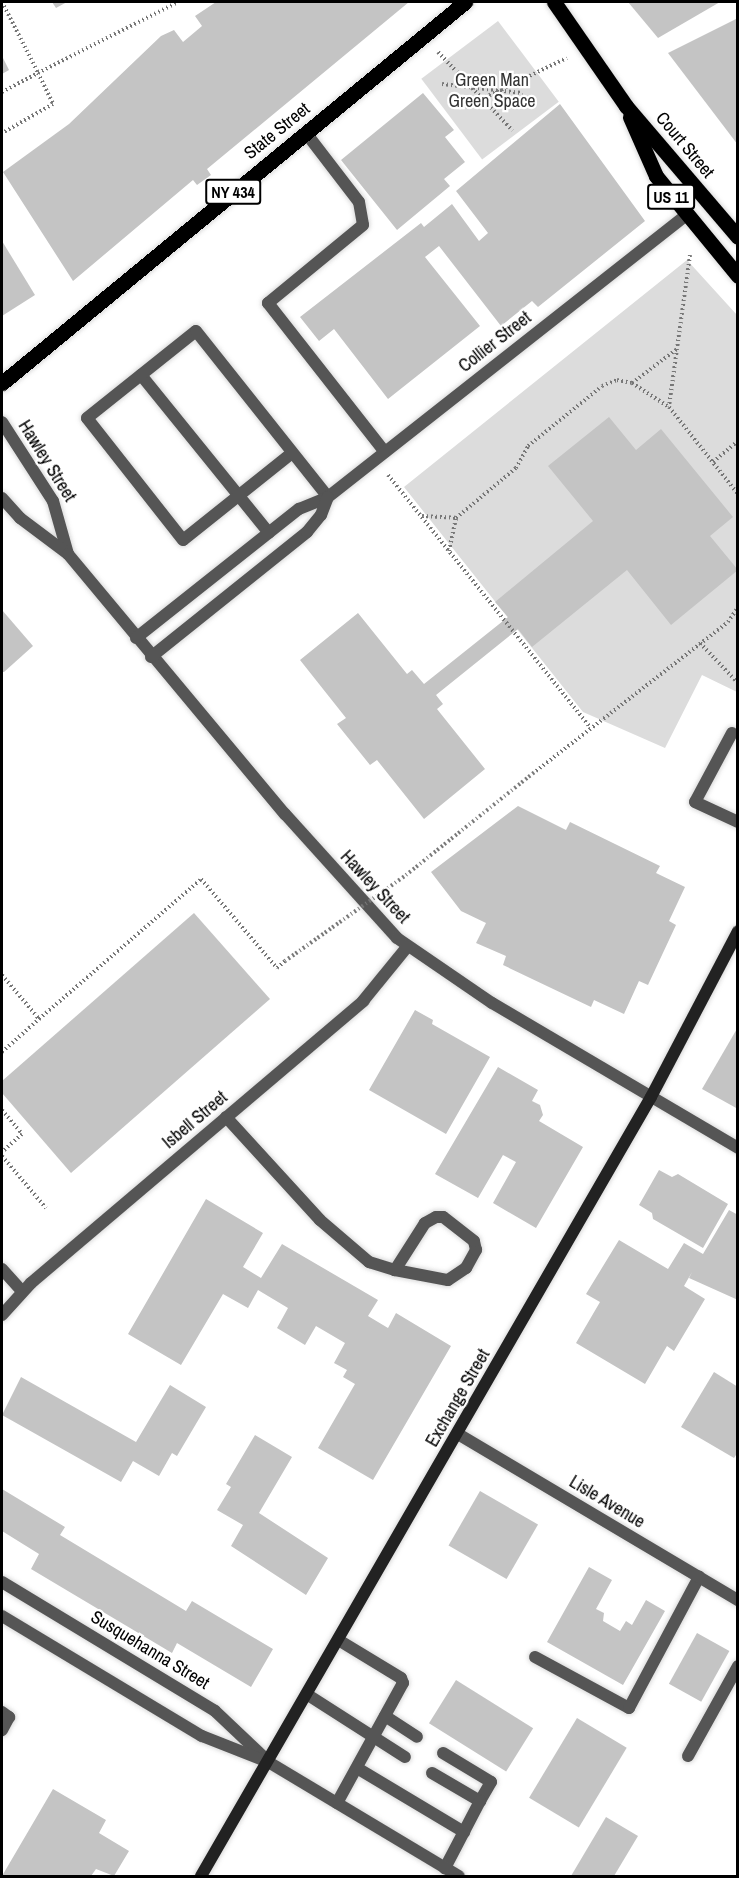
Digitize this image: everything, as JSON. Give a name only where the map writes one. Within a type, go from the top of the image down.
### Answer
[{"type":"main road","name":"State Street","points":[[2,383],[465,2]]},
{"type":"main road","name":"Court Street","points":[[554,2],[626,106],[738,237]]},
{"type":"main road","name":"Court Street","points":[[626,106],[648,162],[685,216],[738,276]]},
{"type":"main road","name":"Exchange Street","points":[[201,1876],[270,1763],[651,1097],[738,931]]},
{"type":"street","points":[[306,133],[359,202],[363,225],[268,303],[380,456]]},
{"type":"street","name":"Collier Street","points":[[136,638],[299,509],[328,497],[685,216]]},
{"type":"street","points":[[292,453],[183,540],[87,418],[196,332],[328,497]]},
{"type":"street","points":[[141,375],[268,532]]},
{"type":"street","name":"Hawley Street","points":[[2,422],[53,501],[68,554]]},
{"type":"street","name":"Collier Street","points":[[151,657],[307,532],[321,515],[328,497]]},
{"type":"street","name":"Hawley Street","points":[[2,498],[20,518],[68,554],[151,657],[312,845],[407,947],[492,1003],[738,1148]]},
{"type":"street","points":[[732,733],[695,802],[738,822]]},
{"type":"street","name":"Isbell Street","points":[[2,1315],[22,1291],[371,993],[407,947]]},
{"type":"street","points":[[226,1117],[347,1245],[369,1262],[395,1270],[448,1280],[457,1277],[476,1250],[474,1241],[443,1216],[436,1216],[425,1223],[395,1270]]},
{"type":"street","points":[[2,1269],[22,1291]]},
{"type":"street","name":"Lisle Avenue","points":[[458,1434],[738,1600]]},
{"type":"street","points":[[535,1657],[629,1708],[699,1577]]},
{"type":"street","name":"Susquehanna Street","points":[[2,1582],[215,1711],[270,1763]]},
{"type":"street","name":"Susquehanna Street","points":[[2,1616],[202,1736],[270,1763],[459,1876]]},
{"type":"street","points":[[337,1803],[403,1683],[400,1678],[340,1641]]},
{"type":"street","points":[[688,1756],[738,1666]]},
{"type":"street","points":[[308,1695],[405,1757]]},
{"type":"street","points":[[2,1712],[9,1717],[2,1730]]},
{"type":"street","points":[[385,1716],[417,1737]]},
{"type":"street","points":[[443,1753],[491,1782],[444,1868]]},
{"type":"street","points":[[357,1768],[464,1832]]},
{"type":"street","points":[[432,1773],[480,1801]]},
{"type":"path","points":[[2,2],[53,104],[2,133]]},
{"type":"path","points":[[2,92],[177,2]]},
{"type":"path","points":[[423,37],[512,130]]},
{"type":"path","points":[[465,107],[588,48]]},
{"type":"path","points":[[442,84],[522,93]]},
{"type":"path","points":[[669,407],[690,255]]},
{"type":"path","points":[[632,383],[677,349]]},
{"type":"path","points":[[449,551],[456,518],[516,468],[528,446],[602,386],[617,380],[632,383],[669,407],[738,494]]},
{"type":"path","points":[[713,462],[738,441]]},
{"type":"path","points":[[380,456],[420,516],[590,727]]},
{"type":"path","points":[[420,516],[456,518]]},
{"type":"path","points":[[2,1052],[201,879],[277,968],[406,875],[590,727],[728,622],[738,607]]},
{"type":"path","points":[[700,643],[738,683]]},
{"type":"path","points":[[2,975],[39,1018]]},
{"type":"path","points":[[2,1110],[22,1134],[2,1154],[46,1208]]},
{"type":"green space","name":"Green Man Green Space","points":[[498,21],[559,102],[482,159],[421,79]]},
{"type":"green space","points":[[687,260],[737,315],[737,692],[702,675],[665,748],[583,712],[404,487]]},
{"type":"building","points":[[52,2],[67,2],[56,8]]},
{"type":"building","points":[[216,2],[409,2],[207,169],[211,175],[197,185],[193,180],[73,281],[3,172],[69,124],[161,36],[174,30],[183,42],[202,26],[195,16]]},
{"type":"building","points":[[628,2],[720,2],[658,38]]},
{"type":"building","points":[[738,18],[738,145],[668,53]]},
{"type":"building","points":[[2,56],[9,70],[2,74]]},
{"type":"building","points":[[423,93],[454,130],[445,137],[465,162],[444,179],[450,186],[397,230],[341,160]]},
{"type":"building","points":[[560,104],[645,221],[538,307],[532,301],[501,326],[439,246],[425,257],[480,326],[388,399],[334,329],[319,341],[300,317],[421,223],[424,227],[452,204],[479,241],[488,233],[456,191]]},
{"type":"building","points":[[2,241],[35,295],[2,316]]},
{"type":"building","points":[[609,417],[636,450],[661,429],[733,517],[710,536],[738,570],[671,625],[627,570],[532,647],[518,629],[436,695],[443,704],[437,709],[485,769],[424,819],[377,760],[370,765],[337,724],[346,718],[300,660],[358,613],[407,674],[412,670],[424,684],[508,617],[495,602],[593,521],[548,466]]},
{"type":"building","points":[[2,610],[33,646],[4,672],[2,672]]},
{"type":"building","points":[[518,806],[566,830],[570,822],[660,866],[656,873],[685,887],[669,921],[676,925],[648,985],[639,981],[624,1014],[594,1000],[591,1007],[503,965],[506,956],[476,943],[486,923],[461,911],[431,872]]},
{"type":"building","points":[[194,913],[270,999],[71,1173],[2,1093],[2,1081]]},
{"type":"building","points":[[415,1010],[433,1020],[432,1024],[490,1057],[446,1134],[369,1090]]},
{"type":"building","points":[[738,1027],[738,1109],[702,1089]]},
{"type":"building","points":[[498,1067],[538,1090],[532,1101],[540,1105],[543,1115],[539,1121],[583,1147],[536,1228],[493,1203],[516,1162],[503,1155],[478,1198],[435,1174]]},
{"type":"building","points":[[659,1170],[672,1177],[678,1174],[728,1204],[703,1248],[653,1219],[652,1213],[639,1205]]},
{"type":"building","points":[[206,1199],[263,1233],[243,1267],[261,1278],[282,1244],[378,1300],[368,1316],[388,1328],[396,1313],[451,1346],[373,1480],[318,1448],[355,1384],[343,1377],[347,1370],[334,1363],[345,1343],[316,1326],[305,1345],[277,1328],[288,1308],[258,1290],[248,1308],[223,1294],[181,1365],[128,1334]]},
{"type":"building","points":[[729,1210],[738,1215],[738,1300],[689,1278],[692,1272],[684,1286],[705,1299],[674,1351],[667,1346],[645,1384],[576,1343],[600,1302],[586,1294],[619,1240],[668,1269],[684,1243],[703,1254]]},
{"type":"building","points":[[714,1372],[738,1387],[738,1452],[734,1458],[681,1427]]},
{"type":"building","points":[[21,1377],[136,1442],[170,1385],[206,1407],[177,1456],[172,1453],[159,1476],[133,1461],[121,1482],[2,1415]]},
{"type":"building","points":[[255,1435],[292,1457],[259,1513],[328,1558],[306,1595],[231,1546],[243,1525],[217,1510],[231,1487],[226,1484]]},
{"type":"building","points":[[2,1489],[65,1527],[60,1535],[186,1611],[192,1601],[273,1649],[251,1687],[177,1643],[172,1653],[31,1569],[39,1554],[2,1531]]},
{"type":"building","points":[[480,1491],[538,1524],[507,1579],[448,1546]]},
{"type":"building","points":[[589,1567],[612,1580],[596,1609],[604,1613],[603,1621],[620,1631],[626,1621],[632,1625],[646,1600],[665,1611],[623,1685],[547,1642]]},
{"type":"building","points":[[697,1633],[729,1651],[701,1702],[669,1684]]},
{"type":"building","points":[[456,1680],[533,1728],[506,1771],[429,1723]]},
{"type":"building","points":[[577,1718],[627,1748],[579,1828],[529,1798]]},
{"type":"building","points":[[53,1789],[106,1820],[99,1833],[129,1851],[114,1876],[96,1869],[91,1876],[2,1876]]},
{"type":"building","points":[[606,1817],[638,1836],[614,1876],[571,1876]]}]
